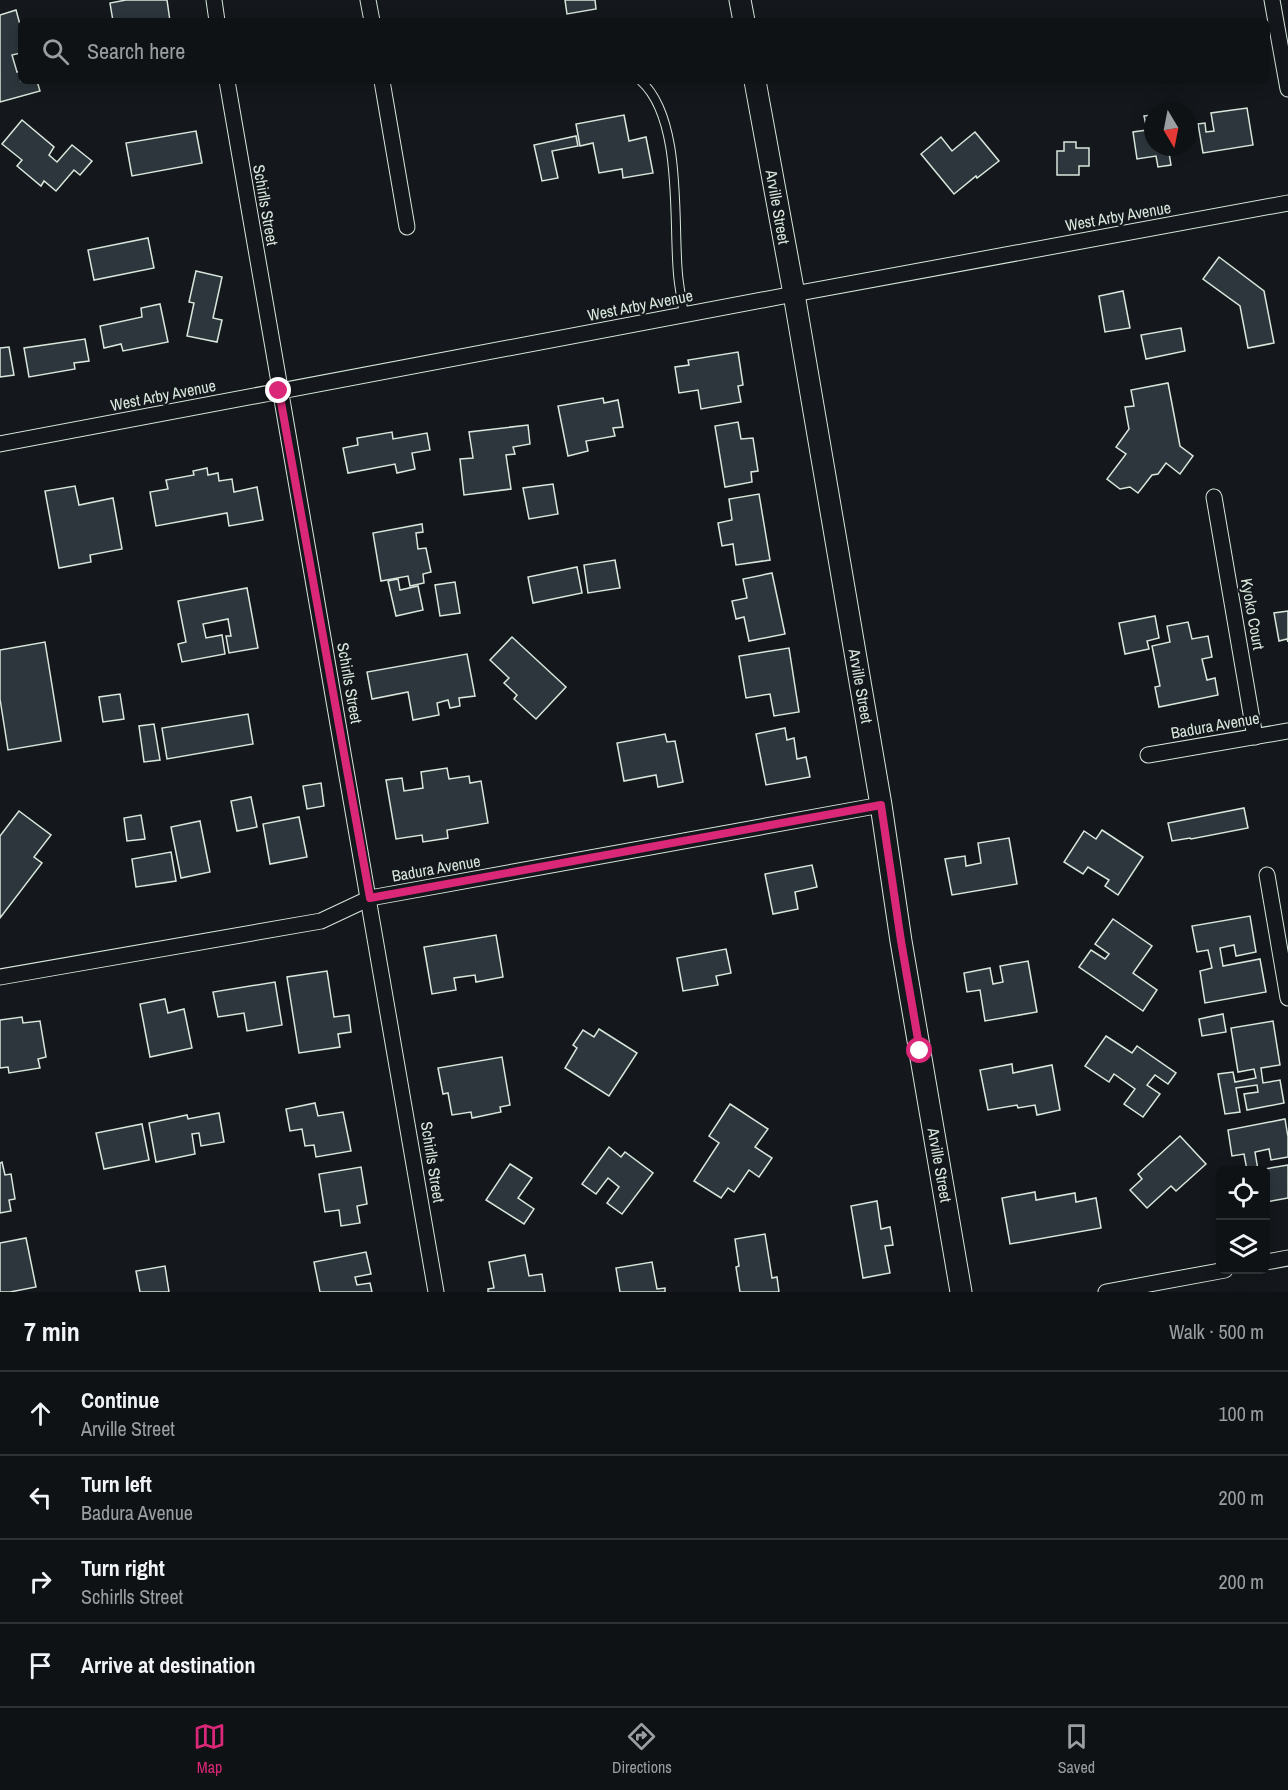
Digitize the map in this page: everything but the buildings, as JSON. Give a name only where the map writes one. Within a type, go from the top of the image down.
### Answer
[{"type":"street","points":[[214,0],[217,18]]},
{"type":"street","points":[[368,0],[371,18]]},
{"type":"street","points":[[740,0],[743,18]]},
{"type":"street","points":[[1272,0],[1288,89]]},
{"type":"street","name":"Schirlls Street","points":[[228,84],[279,391],[395,1037],[436,1292]]},
{"type":"street","points":[[383,84],[407,226]]},
{"type":"street","name":"Arville Street","points":[[756,84],[794,294],[881,805],[901,941],[961,1292]]},
{"type":"street","name":"West Arby Avenue","points":[[0,444],[1288,203]]},
{"type":"street","name":"Kyoko Court","points":[[1214,498],[1255,737]]},
{"type":"street","name":"Badura Avenue","points":[[1148,755],[1288,731]]},
{"type":"street","name":"Badura Avenue","points":[[0,977],[321,921],[370,898],[881,805]]},
{"type":"street","points":[[1267,875],[1288,998]]},
{"type":"street","points":[[1270,1261],[1288,1258]]},
{"type":"street","points":[[1106,1292],[1216,1271]]},
{"type":"lane","points":[[643,84],[657,102],[672,159],[678,274],[684,315]]},
{"type":"route","points":[[279,391],[370,898],[881,805],[920,1051]]}]
